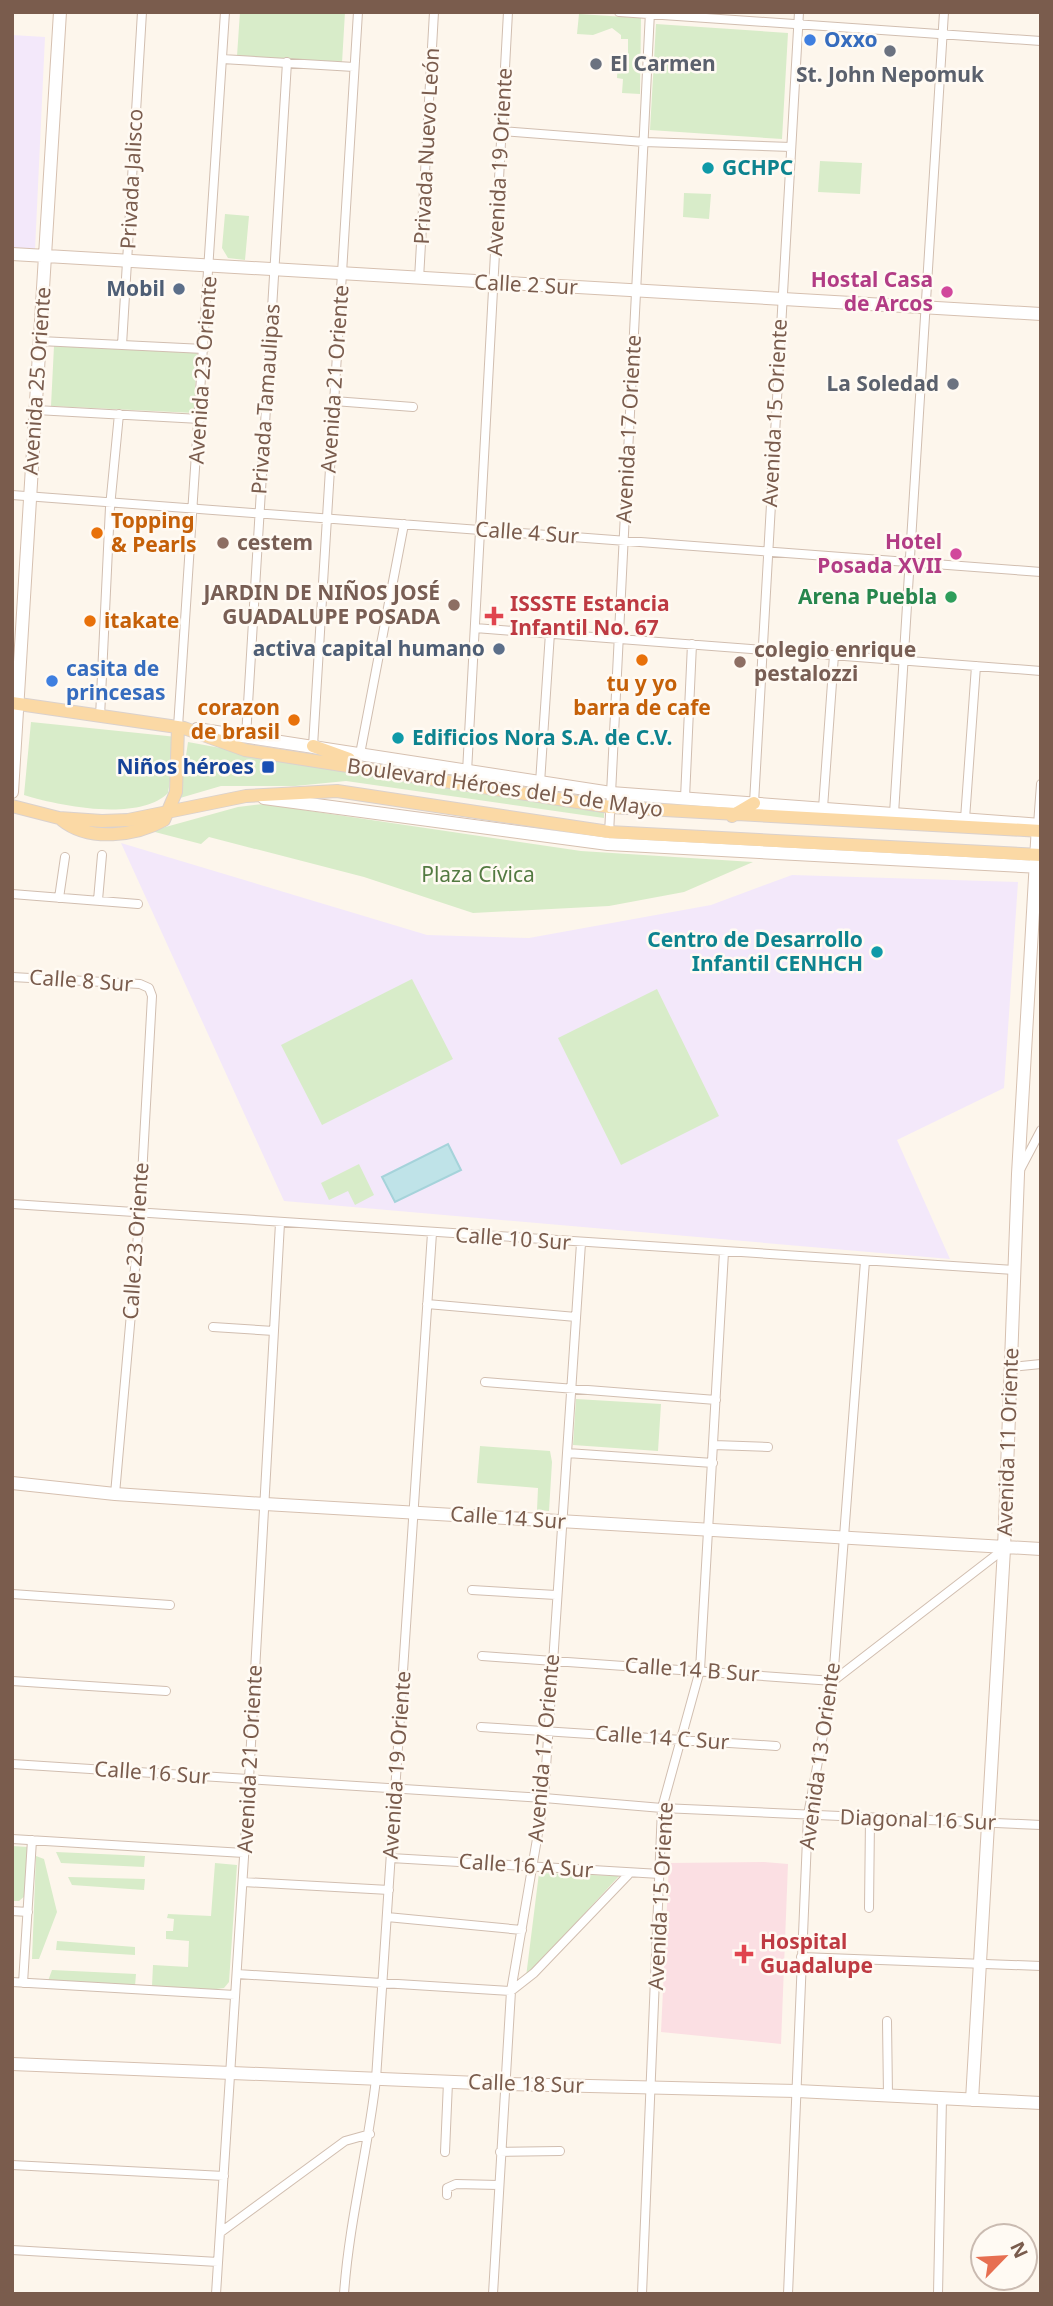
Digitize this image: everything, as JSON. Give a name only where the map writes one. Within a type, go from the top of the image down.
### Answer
[{"type":"main road","name":"Boulevard Héroes del 5 de Mayo","points":[[15,704],[181,727],[245,750],[375,768],[610,807],[732,817],[1040,828]]},
{"type":"main road","points":[[12,806],[59,818],[80,831],[99,834],[152,826],[164,820],[176,792],[181,727]]},
{"type":"main road","points":[[313,746],[375,768]]},
{"type":"main road","name":"Boulevard Héroes del 5 de Mayo","points":[[168,811],[246,796],[354,792],[609,838],[1038,861]]},
{"type":"main road","points":[[732,817],[754,803]]},
{"type":"street","name":"Avenida 25 Oriente","points":[[12,792],[15,704],[60,12]]},
{"type":"street","name":"Privada Jalisco","points":[[122,345],[142,12]]},
{"type":"street","name":"Avenida 23 Oriente","points":[[181,727],[225,12]]},
{"type":"street","name":"Avenida 21 Oriente","points":[[313,746],[358,12]]},
{"type":"street","name":"Privada Nuevo León","points":[[419,279],[434,12]]},
{"type":"street","name":"Avenida 19 Oriente","points":[[467,772],[508,12]]},
{"type":"street","points":[[620,12],[1041,41]]},
{"type":"street","name":"Avenida 15 Oriente","points":[[754,803],[799,12]]},
{"type":"street","points":[[894,814],[944,12]]},
{"type":"street","name":"Avenida 17 Oriente","points":[[609,838],[650,13]]},
{"type":"street","points":[[222,59],[354,67]]},
{"type":"street","name":"Privada Tamaulipas","points":[[246,737],[287,62]]},
{"type":"street","points":[[502,131],[644,142],[791,147]]},
{"type":"street","name":"Calle 2 Sur","points":[[12,254],[1041,314]]},
{"type":"street","points":[[40,341],[204,349]]},
{"type":"street","points":[[334,401],[413,407]]},
{"type":"street","points":[[36,410],[200,419]]},
{"type":"street","points":[[100,717],[111,501],[119,414]]},
{"type":"street","name":"Calle 4 Sur","points":[[12,495],[1041,572]]},
{"type":"street","points":[[360,754],[404,524]]},
{"type":"street","points":[[475,628],[1041,671]]},
{"type":"street","points":[[540,783],[550,634]]},
{"type":"street","points":[[685,798],[692,644]]},
{"type":"street","points":[[823,808],[834,655]]},
{"type":"street","points":[[965,819],[976,666]]},
{"type":"street","name":"Boulevard Héroes del 5 de Mayo","points":[[181,727],[611,793],[965,819],[1040,828]]},
{"type":"street","name":"Avenida 11 Oriente","points":[[972,2100],[1004,1549],[1018,1174],[1034,991],[1041,784]]},
{"type":"street","points":[[98,900],[102,855]]},
{"type":"street","points":[[59,898],[65,857]]},
{"type":"street","points":[[12,894],[138,904]]},
{"type":"street","name":"Calle 8 Sur","points":[[12,977],[140,984],[149,988]]},
{"type":"street","name":"Calle 23 Oriente","points":[[115,1494],[140,1212],[152,996],[149,988]]},
{"type":"street","points":[[1018,1174],[1041,1130]]},
{"type":"street","name":"Calle 10 Sur","points":[[12,1204],[1014,1270]]},
{"type":"street","name":"Avenida 21 Oriente","points":[[216,2294],[243,1882],[280,1223]]},
{"type":"street","name":"Avenida 19 Oriente","points":[[344,2294],[348,2245],[370,2134],[376,2079],[432,1233]]},
{"type":"street","name":"Avenida 17 Oriente","points":[[493,2294],[503,2084],[511,1991],[544,1798],[551,1661],[581,1243]]},
{"type":"street","name":"Avenida 15 Oriente","points":[[642,2294],[662,1808],[700,1670],[724,1252]]},
{"type":"street","name":"Avenida 13 Oriente","points":[[788,2294],[808,1815],[832,1681],[865,1261]]},
{"type":"street","points":[[427,1304],[576,1317]]},
{"type":"street","points":[[213,1327],[274,1331]]},
{"type":"street","points":[[1012,1367],[1041,1364]]},
{"type":"street","points":[[485,1382],[716,1401]]},
{"type":"street","points":[[714,1446],[768,1447]]},
{"type":"street","points":[[567,1453],[713,1463]]},
{"type":"street","name":"Calle 14 Sur","points":[[12,1483],[115,1494],[265,1504],[1004,1549],[1041,1549]]},
{"type":"street","points":[[832,1681],[1004,1549]]},
{"type":"street","points":[[472,1590],[556,1595]]},
{"type":"street","points":[[12,1594],[170,1605]]},
{"type":"street","name":"Calle 14 B Sur","points":[[482,1656],[832,1681]]},
{"type":"street","points":[[12,1681],[166,1691]]},
{"type":"street","name":"Calle 14 C Sur","points":[[481,1727],[776,1746]]},
{"type":"street","name":"Calle 16 Sur","points":[[12,1764],[544,1798]]},
{"type":"street","name":"Diagonal 16 Sur","points":[[544,1798],[662,1808],[1041,1825]]},
{"type":"street","points":[[869,1908],[870,1819]]},
{"type":"street","points":[[12,1839],[244,1853]]},
{"type":"street","points":[[23,1983],[33,1840]]},
{"type":"street","name":"Calle 16 A Sur","points":[[391,1858],[533,1865],[628,1875],[660,1874]]},
{"type":"street","points":[[237,1974],[511,1991],[534,1973],[628,1875]]},
{"type":"street","points":[[243,1882],[389,1890]]},
{"type":"street","points":[[12,1911],[29,1912]]},
{"type":"street","points":[[387,1917],[522,1930]]},
{"type":"street","points":[[801,1957],[1041,1966]]},
{"type":"street","points":[[12,1982],[235,1995]]},
{"type":"street","points":[[887,2021],[888,2095]]},
{"type":"street","name":"Calle 18 Sur","points":[[12,2064],[503,2084],[797,2091],[1041,2103]]},
{"type":"street","points":[[445,2152],[448,2082]]},
{"type":"street","points":[[938,2294],[942,2098]]},
{"type":"street","points":[[220,2232],[345,2141],[370,2134]]},
{"type":"street","points":[[500,2152],[560,2151]]},
{"type":"street","points":[[12,2165],[224,2176]]},
{"type":"street","points":[[447,2195],[447,2188],[456,2183],[498,2185]]},
{"type":"street","points":[[12,2249],[218,2262]]},
{"type":"shaded area","points":[[12,35],[45,37],[35,250],[12,248]]},
{"type":"shaded area","points":[[121,843],[427,935],[529,938],[711,905],[792,875],[1018,882],[1004,1088],[897,1140],[950,1259],[284,1201]]},
{"type":"shaded area","points":[[669,1863],[788,1864],[781,2044],[661,2032]]},
{"type":"green space","points":[[240,12],[345,12],[342,63],[237,56]]},
{"type":"green space","points":[[579,14],[641,18],[640,94],[622,93],[623,79],[617,78],[618,57],[628,57],[628,39],[621,39],[621,35],[612,28],[593,35],[577,34]]},
{"type":"green space","points":[[656,24],[788,33],[782,139],[650,130]]},
{"type":"green space","points":[[820,161],[862,163],[860,194],[818,192]]},
{"type":"green space","points":[[684,193],[711,194],[709,219],[683,217]]},
{"type":"green space","points":[[225,214],[249,216],[245,260],[228,258],[222,248]]},
{"type":"green space","points":[[54,346],[197,353],[194,413],[51,406]]},
{"type":"green space","points":[[31,722],[177,737],[168,793],[155,802],[119,809],[77,807],[24,795]]},
{"type":"green space","points":[[188,742],[399,781],[604,811],[604,818],[346,781],[295,786],[221,786],[180,798]]},
{"type":"green space","name":"Plaza Cívica","points":[[263,804],[581,851],[753,862],[684,892],[609,906],[473,913],[364,877],[209,837],[201,844],[151,831],[238,807]]},
{"type":"green space","points":[[412,979],[453,1059],[322,1125],[281,1045]]},
{"type":"green space","points":[[657,989],[719,1116],[621,1165],[558,1038]]},
{"type":"green space","points":[[359,1164],[374,1195],[355,1205],[348,1191],[329,1200],[321,1183]]},
{"type":"green space","points":[[576,1399],[661,1404],[658,1451],[573,1445]]},
{"type":"green space","points":[[480,1446],[550,1451],[552,1462],[549,1511],[537,1510],[538,1488],[477,1483]]},
{"type":"green space","points":[[12,1846],[28,1847],[26,1895],[19,1901],[12,1901]]},
{"type":"green space","points":[[56,1852],[145,1856],[144,1867],[61,1863]]},
{"type":"green space","points":[[36,1856],[44,1859],[57,1912],[39,1959],[32,1959]]},
{"type":"green space","points":[[215,1863],[237,1865],[229,1982],[224,1988],[209,1990],[152,1986],[153,1965],[188,1967],[189,1941],[166,1939],[166,1931],[173,1931],[174,1919],[167,1918],[168,1914],[211,1916]]},
{"type":"green space","points":[[539,1873],[619,1876],[526,1977]]},
{"type":"green space","points":[[68,1877],[145,1879],[144,1890],[72,1885]]},
{"type":"green space","points":[[57,1941],[135,1947],[135,1955],[56,1950]]},
{"type":"green space","points":[[52,1970],[136,1974],[135,1986],[48,1981]]},
{"type":"water","points":[[448,1144],[461,1170],[395,1202],[382,1177]]},
{"type":"place","name":"Oxxo","points":[[810,40]]},
{"type":"place","name":"St. John Nepomuk","points":[[890,51]]},
{"type":"place","name":"El Carmen","points":[[596,64]]},
{"type":"place","name":"GCHPC","points":[[708,168]]},
{"type":"place","name":"Mobil","points":[[179,289]]},
{"type":"place","name":"Hostal Casa de Arcos","points":[[947,292]]},
{"type":"place","name":"La Soledad","points":[[953,384]]},
{"type":"place","name":"Topping & Pearls","points":[[97,533]]},
{"type":"place","name":"cestem","points":[[223,543]]},
{"type":"place","name":"Hotel Posada XVII","points":[[956,554]]},
{"type":"place","name":"Arena Puebla","points":[[951,597]]},
{"type":"place","name":"JARDIN DE NIÑOS JOSÉ GUADALUPE POSADA","points":[[454,605]]},
{"type":"place","name":"ISSSTE Estancia Infantil No. 67","points":[[494,616]]},
{"type":"place","name":"itakate","points":[[90,621]]},
{"type":"place","name":"activa capital humano","points":[[499,649]]},
{"type":"place","name":"tu y yo barra de cafe","points":[[642,660]]},
{"type":"place","name":"colegio enrique pestalozzi","points":[[740,662]]},
{"type":"place","name":"casita de princesas","points":[[52,681]]},
{"type":"place","name":"corazon de brasil","points":[[294,720]]},
{"type":"place","name":"Edificios Nora S.A. de C.V.","points":[[398,738]]},
{"type":"place","name":"Niños héroes","points":[[268,767]]},
{"type":"place","name":"Centro de Desarrollo Infantil CENHCH","points":[[877,952]]},
{"type":"place","name":"Hospital Guadalupe","points":[[744,1954]]}]
